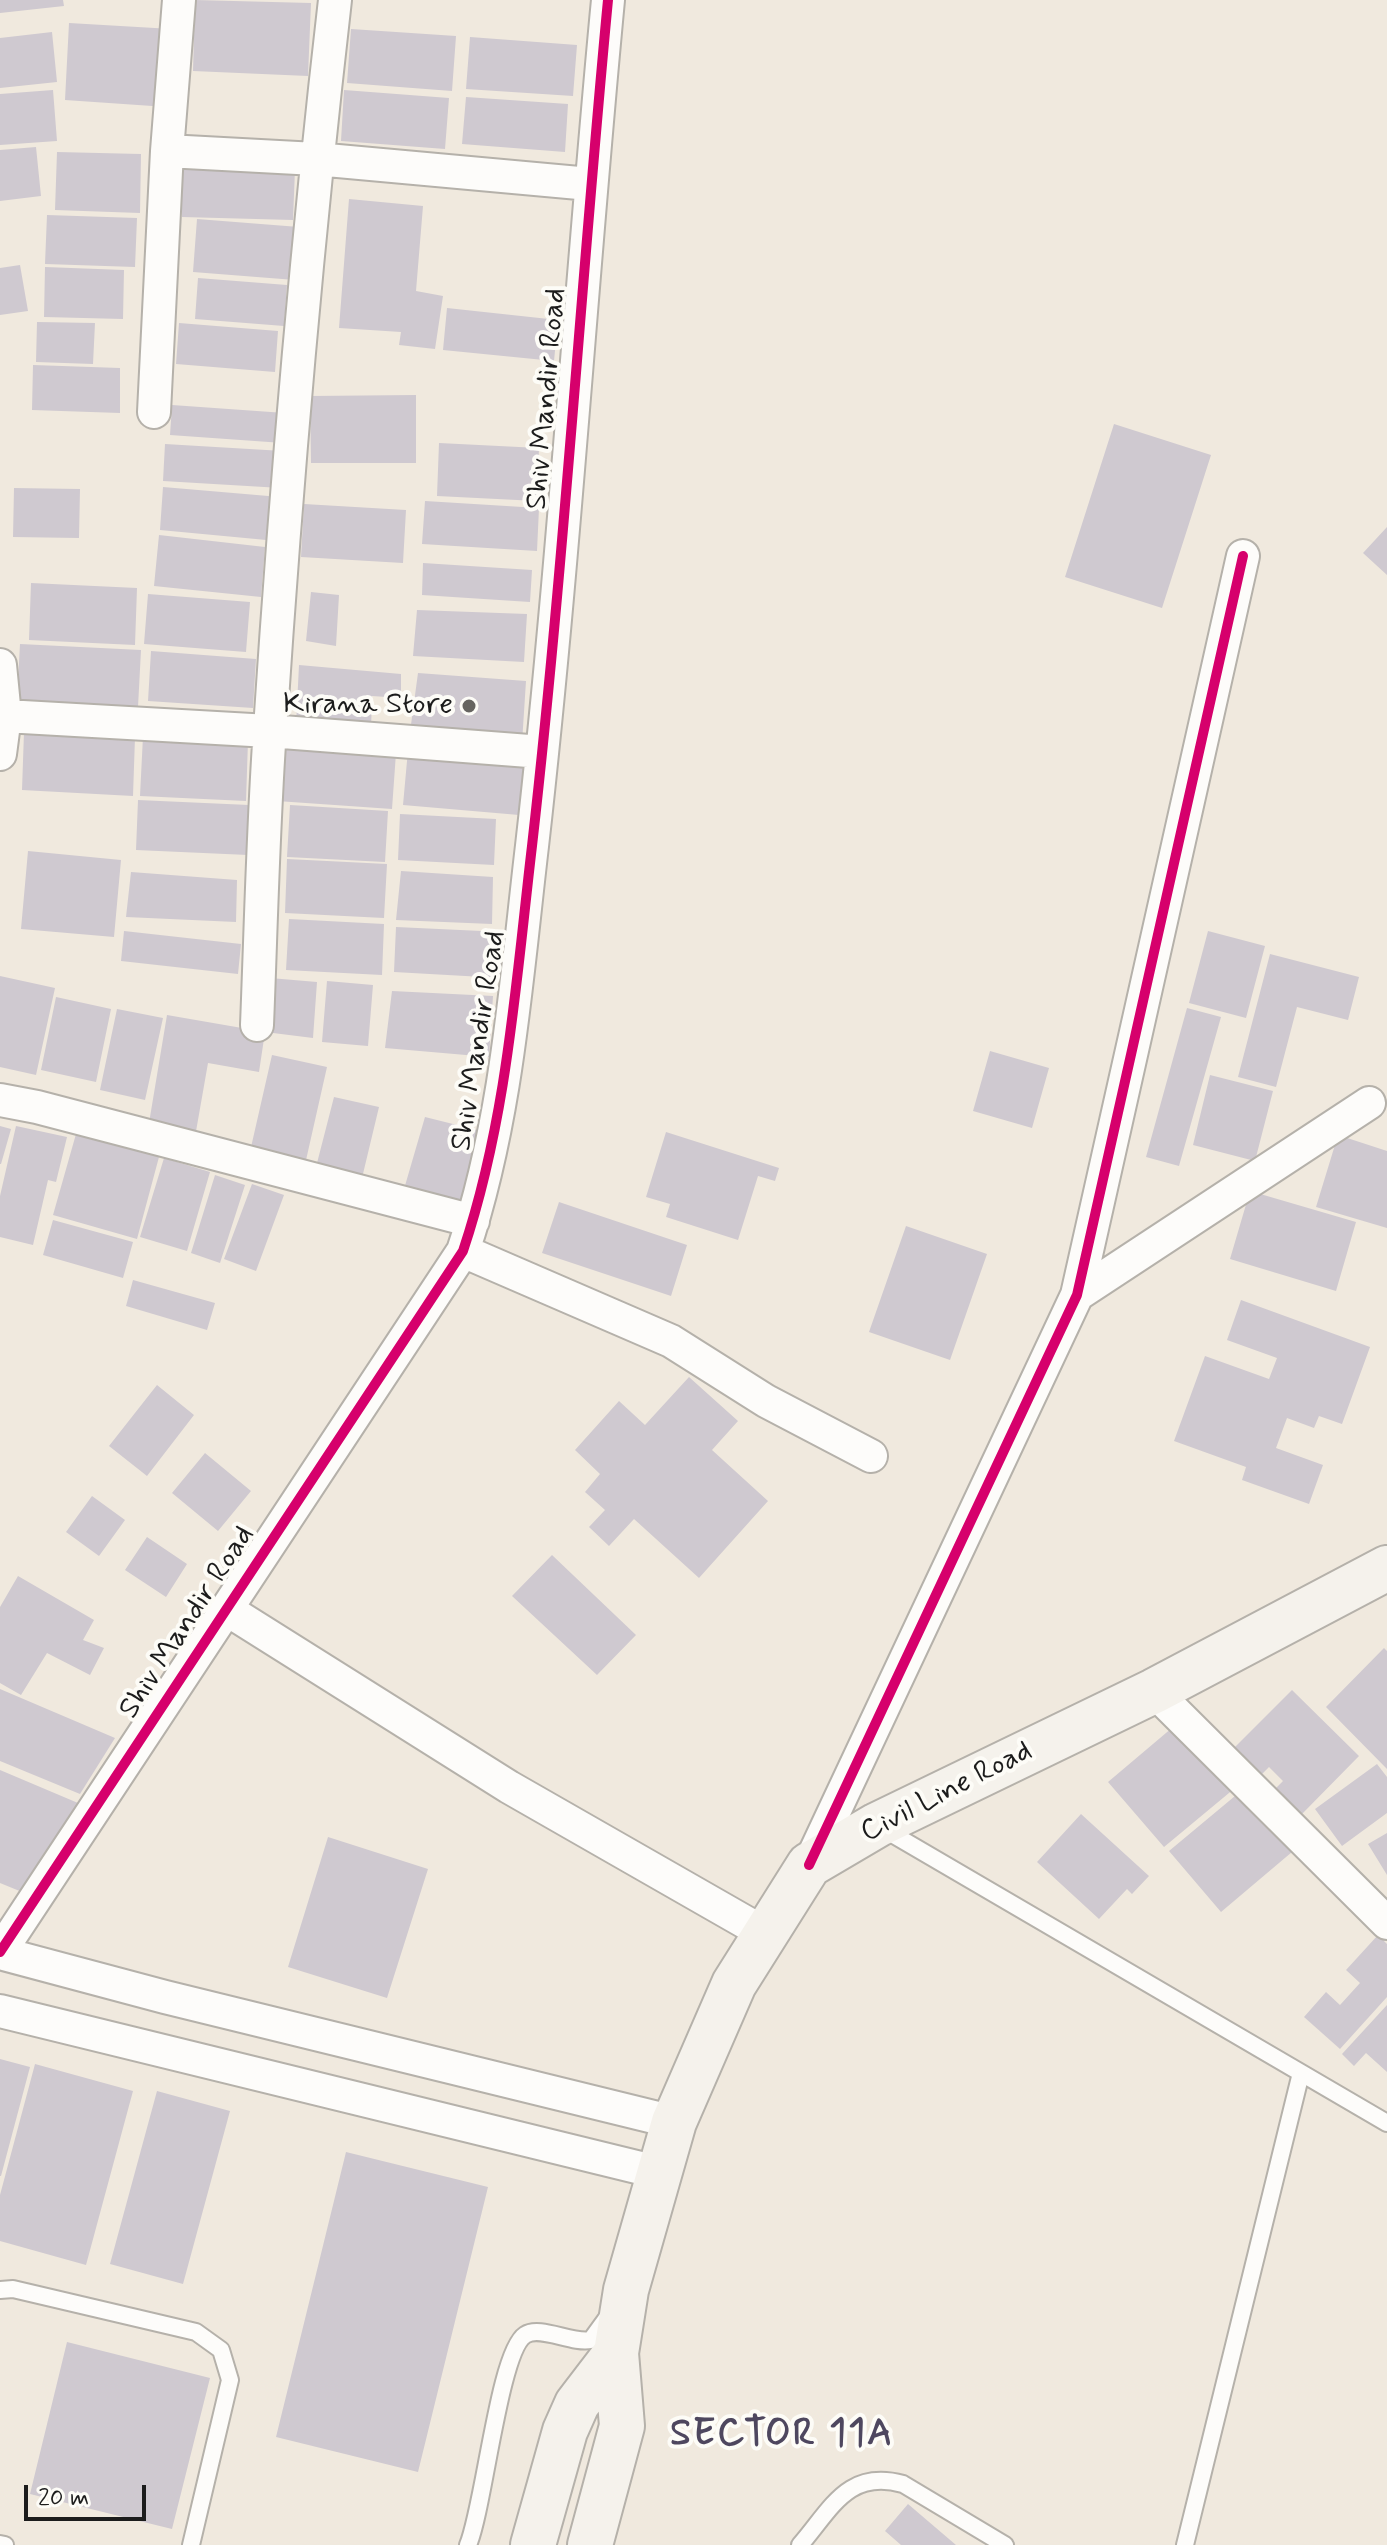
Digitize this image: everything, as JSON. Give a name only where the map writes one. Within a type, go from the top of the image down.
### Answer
[{"type":"street","points":[[154,412],[167,151],[179,0]]},
{"type":"street","points":[[257,1025],[269,731],[294,401],[316,159],[335,0]]},
{"type":"street","name":"Shiv Mandir Road","points":[[0,1952],[468,1236],[504,1080],[542,752],[608,0]]},
{"type":"street","points":[[167,151],[316,159],[590,184]]},
{"type":"street","points":[[809,1865],[1077,1295],[1243,556]]},
{"type":"street","points":[[0,665],[5,716],[0,754]]},
{"type":"street","points":[[5,716],[269,731],[542,752]]},
{"type":"street","points":[[0,1100],[37,1107],[468,1236],[671,1341],[766,1401],[871,1456]]},
{"type":"street","points":[[1077,1295],[1369,1103]]},
{"type":"street","name":"Civil Line Road","points":[[616,2353],[626,2290],[674,2122],[734,1984],[809,1865],[877,1825],[1154,1691],[1387,1568]]},
{"type":"street","points":[[226,1609],[509,1787],[766,1934]]},
{"type":"street","points":[[1154,1691],[1387,1923]]},
{"type":"street","points":[[0,1952],[165,1997],[674,2122]]},
{"type":"street","points":[[154,2049],[165,1997]]},
{"type":"street","points":[[0,2011],[661,2173]]},
{"type":"street","points":[[533,2545],[565,2431],[577,2404],[616,2353]]},
{"type":"street","points":[[590,2545],[622,2426],[616,2353]]},
{"type":"lane","points":[[877,1825],[1387,2123]]},
{"type":"lane","points":[[1185,2545],[1301,2073]]},
{"type":"lane","points":[[0,2290],[13,2289],[196,2332],[221,2350],[230,2380],[191,2545]]},
{"type":"lane","points":[[468,2545],[504,2381],[517,2344],[525,2334],[538,2332],[582,2342],[591,2340],[626,2290]]},
{"type":"lane","points":[[800,2545],[854,2484],[884,2479],[903,2484],[1005,2545]]},
{"type":"building","points":[[0,0],[63,0],[64,6],[0,13]]},
{"type":"building","points":[[195,0],[311,3],[308,76],[193,71]]},
{"type":"building","points":[[69,23],[172,29],[167,107],[65,100]]},
{"type":"building","points":[[351,29],[456,36],[452,91],[347,83]]},
{"type":"building","points":[[52,32],[57,82],[0,88],[0,38]]},
{"type":"building","points":[[470,37],[577,45],[573,96],[466,89]]},
{"type":"building","points":[[53,90],[57,141],[0,145],[0,94]]},
{"type":"building","points":[[344,90],[449,98],[445,149],[341,141]]},
{"type":"building","points":[[466,97],[568,104],[565,152],[462,144]]},
{"type":"building","points":[[36,147],[41,196],[0,201],[0,150]]},
{"type":"building","points":[[57,152],[141,154],[140,213],[55,210]]},
{"type":"building","points":[[182,166],[295,169],[293,220],[182,217]]},
{"type":"building","points":[[349,199],[423,206],[416,291],[443,296],[435,349],[399,345],[401,332],[339,328]]},
{"type":"building","points":[[47,215],[137,218],[135,267],[45,264]]},
{"type":"building","points":[[197,219],[299,227],[295,280],[193,272]]},
{"type":"building","points":[[20,265],[28,311],[0,315],[0,268]]},
{"type":"building","points":[[45,267],[124,270],[123,319],[44,317]]},
{"type":"building","points":[[198,278],[287,285],[284,326],[195,319]]},
{"type":"building","points":[[447,308],[558,320],[554,361],[443,350]]},
{"type":"building","points":[[37,322],[95,323],[93,364],[36,362]]},
{"type":"building","points":[[179,323],[278,331],[275,372],[176,364]]},
{"type":"building","points":[[33,365],[120,368],[120,413],[32,410]]},
{"type":"building","points":[[416,395],[416,463],[311,463],[310,396]]},
{"type":"building","points":[[172,405],[285,413],[283,443],[170,435]]},
{"type":"building","points":[[1114,424],[1211,455],[1162,608],[1065,577]]},
{"type":"building","points":[[439,443],[539,448],[537,501],[437,496]]},
{"type":"building","points":[[165,444],[283,451],[281,488],[163,481]]},
{"type":"building","points":[[163,487],[280,497],[277,541],[160,530]]},
{"type":"building","points":[[14,488],[80,489],[79,538],[13,537]]},
{"type":"building","points":[[425,501],[539,508],[537,551],[422,544]]},
{"type":"building","points":[[304,504],[406,510],[403,563],[301,557]]},
{"type":"building","points":[[1387,527],[1387,575],[1363,553]]},
{"type":"building","points":[[159,535],[265,547],[261,597],[154,586]]},
{"type":"building","points":[[423,563],[532,570],[530,602],[422,595]]},
{"type":"building","points":[[31,583],[137,588],[135,645],[29,640]]},
{"type":"building","points":[[311,592],[339,595],[336,646],[306,641]]},
{"type":"building","points":[[148,594],[250,602],[246,652],[144,644]]},
{"type":"building","points":[[417,610],[527,614],[524,662],[413,656]]},
{"type":"building","points":[[20,644],[141,650],[138,707],[17,701]]},
{"type":"building","points":[[151,651],[256,659],[253,708],[148,701]]},
{"type":"building","points":[[299,665],[401,674],[401,698],[372,696],[371,729],[296,725]]},
{"type":"building","name":"Kirana Store","points":[[418,673],[526,681],[522,743],[410,732]]},
{"type":"building","points":[[24,732],[135,737],[133,796],[22,790]]},
{"type":"building","points":[[143,736],[248,741],[246,801],[140,796]]},
{"type":"building","points":[[281,745],[396,753],[392,809],[277,801]]},
{"type":"building","points":[[408,750],[524,761],[519,815],[403,805]]},
{"type":"building","points":[[138,800],[249,805],[248,855],[136,850]]},
{"type":"building","points":[[290,805],[388,811],[385,862],[287,857]]},
{"type":"building","points":[[400,814],[496,819],[494,865],[398,860]]},
{"type":"building","points":[[28,851],[121,860],[114,937],[21,929]]},
{"type":"building","points":[[287,859],[387,864],[384,918],[285,913]]},
{"type":"building","points":[[401,871],[493,877],[492,924],[396,920]]},
{"type":"building","points":[[131,872],[237,880],[236,922],[126,917]]},
{"type":"building","points":[[289,919],[384,924],[382,975],[286,970]]},
{"type":"building","points":[[396,927],[503,932],[501,978],[394,972]]},
{"type":"building","points":[[124,931],[241,944],[238,974],[121,961]]},
{"type":"building","points":[[1208,931],[1265,946],[1246,1018],[1189,1003]]},
{"type":"building","points":[[1270,954],[1359,977],[1348,1020],[1297,1007],[1276,1087],[1238,1077]]},
{"type":"building","points":[[0,976],[55,988],[36,1075],[0,1067]]},
{"type":"building","points":[[270,978],[317,982],[313,1038],[265,1032]]},
{"type":"building","points":[[327,981],[373,985],[368,1046],[322,1042]]},
{"type":"building","points":[[392,991],[493,996],[489,1057],[385,1048]]},
{"type":"building","points":[[56,997],[111,1009],[96,1082],[41,1070]]},
{"type":"building","points":[[1187,1008],[1221,1017],[1179,1166],[1146,1157]]},
{"type":"building","points":[[117,1009],[163,1018],[145,1100],[100,1090]]},
{"type":"building","points":[[167,1015],[265,1032],[259,1072],[208,1063],[195,1137],[148,1129]]},
{"type":"building","points":[[990,1051],[1049,1068],[1032,1128],[973,1111]]},
{"type":"building","points":[[272,1055],[327,1067],[304,1169],[249,1156]]},
{"type":"building","points":[[1210,1075],[1273,1091],[1255,1161],[1193,1145]]},
{"type":"building","points":[[334,1097],[379,1107],[362,1178],[316,1167]]},
{"type":"building","points":[[425,1117],[481,1131],[459,1209],[402,1196]]},
{"type":"building","points":[[0,1126],[11,1129],[1,1164],[0,1164]]},
{"type":"building","points":[[16,1126],[67,1137],[56,1182],[48,1180],[33,1245],[0,1237],[0,1196]]},
{"type":"building","points":[[666,1132],[779,1168],[775,1181],[758,1176],[738,1240],[666,1217],[670,1204],[646,1197]]},
{"type":"building","points":[[76,1134],[159,1157],[137,1239],[53,1215]]},
{"type":"building","points":[[1338,1135],[1387,1151],[1387,1228],[1316,1207]]},
{"type":"building","points":[[164,1158],[210,1172],[187,1251],[140,1237]]},
{"type":"building","points":[[215,1175],[245,1185],[220,1263],[191,1253]]},
{"type":"building","points":[[252,1184],[284,1195],[256,1271],[224,1259]]},
{"type":"building","points":[[1250,1191],[1356,1222],[1336,1291],[1230,1259]]},
{"type":"building","points":[[559,1202],[687,1245],[671,1296],[542,1253]]},
{"type":"building","points":[[53,1220],[133,1242],[123,1278],[43,1255]]},
{"type":"building","points":[[906,1226],[987,1254],[950,1360],[869,1332]]},
{"type":"building","points":[[133,1280],[215,1303],[207,1330],[126,1306]]},
{"type":"building","points":[[1241,1300],[1370,1347],[1342,1424],[1319,1416],[1314,1428],[1287,1418],[1276,1448],[1323,1465],[1309,1504],[1242,1480],[1246,1467],[1174,1441],[1205,1356],[1269,1379],[1277,1358],[1227,1340]]},
{"type":"building","points":[[689,1377],[738,1421],[712,1450],[768,1501],[699,1578],[634,1519],[609,1546],[589,1527],[605,1510],[585,1492],[600,1474],[575,1450],[619,1401],[645,1425]]},
{"type":"building","points":[[157,1385],[194,1415],[147,1476],[109,1446]]},
{"type":"building","points":[[205,1453],[251,1491],[218,1531],[172,1493]]},
{"type":"building","points":[[92,1496],[125,1520],[99,1556],[66,1532]]},
{"type":"building","points":[[147,1537],[187,1564],[166,1597],[125,1570]]},
{"type":"building","points":[[552,1555],[636,1635],[597,1675],[512,1596]]},
{"type":"building","points":[[18,1576],[94,1620],[83,1640],[104,1648],[90,1675],[47,1653],[21,1695],[0,1683],[0,1607]]},
{"type":"building","points":[[1384,1648],[1387,1651],[1387,1769],[1326,1707]]},
{"type":"building","points":[[0,1689],[115,1738],[80,1794],[0,1761]]},
{"type":"building","points":[[1292,1690],[1359,1756],[1302,1814],[1276,1788],[1283,1781],[1269,1767],[1262,1774],[1235,1747]]},
{"type":"building","points":[[1179,1722],[1235,1788],[1164,1847],[1108,1782]]},
{"type":"building","points":[[1377,1764],[1387,1777],[1387,1813],[1342,1846],[1315,1809]]},
{"type":"building","points":[[0,1770],[78,1803],[22,1892],[0,1883]]},
{"type":"building","points":[[1241,1791],[1292,1852],[1221,1912],[1169,1851]]},
{"type":"building","points":[[1081,1814],[1149,1876],[1132,1894],[1127,1889],[1099,1919],[1037,1862]]},
{"type":"building","points":[[1387,1833],[1387,1875],[1368,1844]]},
{"type":"building","points":[[328,1837],[428,1869],[387,1998],[288,1967]]},
{"type":"building","points":[[1378,1935],[1387,1944],[1387,1997],[1340,2049],[1304,2017],[1326,1992],[1340,2005],[1360,1983],[1346,1970]]},
{"type":"building","points":[[1387,2005],[1387,2072],[1366,2053],[1354,2066],[1342,2054]]},
{"type":"building","points":[[0,2059],[30,2067],[1,2176],[0,2176]]},
{"type":"building","points":[[35,2064],[133,2091],[86,2265],[0,2241],[0,2195]]},
{"type":"building","points":[[157,2091],[230,2111],[183,2284],[110,2264]]},
{"type":"building","points":[[346,2152],[488,2187],[418,2472],[276,2437]]},
{"type":"building","points":[[67,2342],[210,2378],[172,2529],[30,2494]]},
{"type":"building","points":[[908,2504],[956,2545],[901,2545],[885,2531]]},
{"type":"cycle path","points":[[0,1952],[463,1251],[490,1151],[515,999],[554,635],[608,0]]},
{"type":"cycle path","points":[[809,1865],[1077,1295],[1243,556]]},
{"type":"place","name":"Kirana Store","points":[[469,706]]},
{"type":"district","name":"SECTOR 11A","points":[[782,2436]]}]
